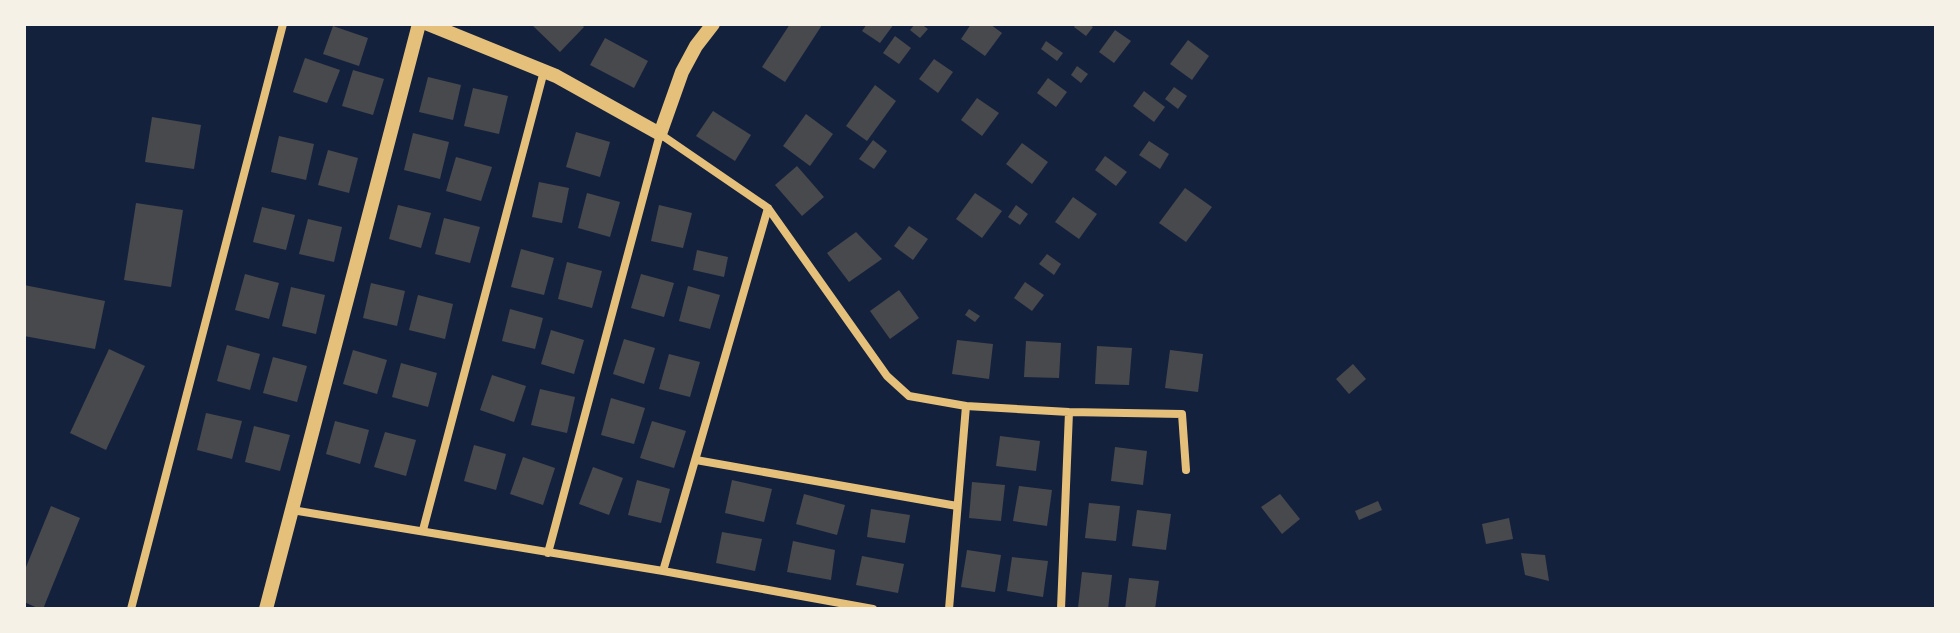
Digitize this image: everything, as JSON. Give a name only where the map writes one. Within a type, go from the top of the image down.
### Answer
[{"type":"street","points":[[131,609],[283,24]]},
{"type":"street","points":[[266,609],[419,24]]},
{"type":"street","points":[[428,24],[556,76],[660,134],[768,208],[887,376],[909,396],[966,406],[1182,414],[1186,470]]},
{"type":"street","points":[[548,553],[660,134],[682,72],[713,24]]},
{"type":"street","points":[[423,530],[544,71]]},
{"type":"street","points":[[663,571],[768,208]]},
{"type":"street","points":[[949,609],[966,406]]},
{"type":"street","points":[[1061,609],[1069,412]]},
{"type":"street","points":[[696,460],[957,506]]},
{"type":"street","points":[[292,510],[873,609]]},
{"type":"building","points":[[531,24],[581,24],[584,27],[560,52]]},
{"type":"building","points":[[790,24],[822,25],[785,82],[762,67]]},
{"type":"building","points":[[867,24],[894,24],[880,43],[862,31]]},
{"type":"building","points":[[915,24],[928,29],[920,38],[910,30]]},
{"type":"building","points":[[971,24],[990,24],[1002,33],[985,56],[961,39]]},
{"type":"building","points":[[1076,24],[1093,27],[1086,36],[1074,27]]},
{"type":"building","points":[[333,26],[368,38],[359,66],[323,54]]},
{"type":"building","points":[[1115,30],[1131,41],[1114,63],[1099,52]]},
{"type":"building","points":[[895,36],[911,48],[899,64],[883,53]]},
{"type":"building","points":[[605,38],[648,61],[634,88],[590,65]]},
{"type":"building","points":[[1188,40],[1209,56],[1192,80],[1170,64]]},
{"type":"building","points":[[1046,41],[1063,53],[1057,61],[1041,49]]},
{"type":"building","points":[[305,58],[340,70],[327,103],[293,92]]},
{"type":"building","points":[[934,59],[953,72],[938,93],[919,79]]},
{"type":"building","points":[[1077,66],[1088,74],[1081,83],[1071,75]]},
{"type":"building","points":[[353,70],[384,79],[373,115],[342,106]]},
{"type":"building","points":[[428,77],[461,85],[453,120],[419,112]]},
{"type":"building","points":[[1048,78],[1067,92],[1056,107],[1037,93]]},
{"type":"building","points":[[875,85],[896,101],[867,141],[846,126]]},
{"type":"building","points":[[1174,87],[1187,96],[1178,109],[1165,99]]},
{"type":"building","points":[[473,88],[508,96],[499,134],[464,126]]},
{"type":"building","points":[[1144,91],[1165,107],[1154,122],[1133,106]]},
{"type":"building","points":[[977,98],[999,113],[982,136],[961,120]]},
{"type":"building","points":[[713,111],[751,135],[735,161],[696,136]]},
{"type":"building","points":[[806,114],[833,134],[810,166],[783,146]]},
{"type":"building","points":[[152,117],[201,125],[194,169],[145,162]]},
{"type":"building","points":[[576,132],[610,142],[600,177],[566,167]]},
{"type":"building","points":[[413,133],[449,142],[440,179],[404,170]]},
{"type":"building","points":[[279,136],[314,144],[306,180],[271,172]]},
{"type":"building","points":[[873,140],[887,151],[874,169],[859,159]]},
{"type":"building","points":[[1149,141],[1169,154],[1160,169],[1139,155]]},
{"type":"building","points":[[1022,143],[1048,162],[1032,184],[1006,164]]},
{"type":"building","points":[[328,150],[358,158],[349,193],[318,185]]},
{"type":"building","points":[[1105,156],[1127,172],[1116,186],[1095,170]]},
{"type":"building","points":[[456,157],[492,167],[481,201],[446,191]]},
{"type":"building","points":[[797,166],[824,197],[802,216],[775,185]]},
{"type":"building","points":[[539,182],[569,188],[562,223],[532,217]]},
{"type":"building","points":[[1185,188],[1212,207],[1186,242],[1159,223]]},
{"type":"building","points":[[587,193],[620,202],[610,237],[578,228]]},
{"type":"building","points":[[975,193],[1002,211],[982,238],[956,219]]},
{"type":"building","points":[[1073,197],[1097,214],[1079,239],[1055,222]]},
{"type":"building","points":[[136,203],[183,210],[171,287],[124,280]]},
{"type":"building","points":[[398,205],[431,213],[421,248],[389,239]]},
{"type":"building","points":[[659,205],[692,213],[683,248],[651,241]]},
{"type":"building","points":[[1016,205],[1028,214],[1020,225],[1008,217]]},
{"type":"building","points":[[262,207],[295,215],[286,250],[253,242]]},
{"type":"building","points":[[444,218],[480,227],[470,263],[435,254]]},
{"type":"building","points":[[308,219],[342,227],[334,262],[299,254]]},
{"type":"building","points":[[909,226],[928,239],[913,260],[894,246]]},
{"type":"building","points":[[856,232],[882,259],[849,282],[827,253]]},
{"type":"building","points":[[521,249],[554,258],[544,295],[511,287]]},
{"type":"building","points":[[697,250],[728,257],[724,277],[693,270]]},
{"type":"building","points":[[1047,254],[1061,264],[1054,275],[1039,264]]},
{"type":"building","points":[[567,262],[602,271],[592,308],[558,299]]},
{"type":"building","points":[[245,274],[279,283],[269,319],[235,310]]},
{"type":"building","points":[[641,274],[674,283],[664,317],[631,308]]},
{"type":"building","points":[[1025,282],[1044,295],[1032,311],[1014,298]]},
{"type":"building","points":[[371,283],[405,291],[397,326],[363,318]]},
{"type":"building","points":[[24,285],[105,301],[95,349],[24,336]]},
{"type":"building","points":[[688,286],[720,295],[710,329],[679,321]]},
{"type":"building","points":[[291,287],[325,295],[316,334],[282,326]]},
{"type":"building","points":[[899,290],[919,318],[890,339],[870,311]]},
{"type":"building","points":[[418,295],[453,304],[445,339],[409,330]]},
{"type":"building","points":[[510,309],[543,318],[535,349],[502,341]]},
{"type":"building","points":[[969,309],[980,316],[975,322],[965,315]]},
{"type":"building","points":[[551,330],[584,340],[574,374],[541,364]]},
{"type":"building","points":[[624,339],[655,348],[644,384],[613,374]]},
{"type":"building","points":[[957,340],[993,344],[989,379],[952,374]]},
{"type":"building","points":[[1026,341],[1061,343],[1059,378],[1024,377]]},
{"type":"building","points":[[227,345],[260,354],[250,390],[217,381]]},
{"type":"building","points":[[1097,346],[1132,348],[1129,385],[1095,384]]},
{"type":"building","points":[[109,349],[145,366],[106,450],[70,433]]},
{"type":"building","points":[[353,350],[387,360],[377,394],[343,384]]},
{"type":"building","points":[[1170,350],[1203,354],[1198,392],[1165,388]]},
{"type":"building","points":[[669,354],[700,362],[690,397],[659,389]]},
{"type":"building","points":[[273,357],[307,366],[297,402],[263,393]]},
{"type":"building","points":[[401,363],[437,373],[428,407],[392,397]]},
{"type":"building","points":[[1353,364],[1366,379],[1349,394],[1336,379]]},
{"type":"building","points":[[492,375],[526,386],[514,422],[480,410]]},
{"type":"building","points":[[540,389],[575,397],[567,433],[531,425]]},
{"type":"building","points":[[611,398],[645,408],[634,444],[601,435]]},
{"type":"building","points":[[206,413],[242,421],[232,459],[197,450]]},
{"type":"building","points":[[335,421],[369,430],[360,464],[326,454]]},
{"type":"building","points":[[652,421],[686,431],[674,468],[640,458]]},
{"type":"building","points":[[254,426],[290,435],[280,471],[245,462]]},
{"type":"building","points":[[385,432],[416,440],[406,476],[374,467]]},
{"type":"building","points":[[1000,436],[1040,441],[1036,471],[996,466]]},
{"type":"building","points":[[474,445],[506,454],[496,490],[464,481]]},
{"type":"building","points":[[1115,447],[1147,451],[1143,485],[1111,481]]},
{"type":"building","points":[[523,457],[555,468],[543,505],[510,494]]},
{"type":"building","points":[[593,467],[623,478],[609,515],[579,504]]},
{"type":"building","points":[[637,480],[670,489],[661,523],[628,515]]},
{"type":"building","points":[[732,480],[772,489],[764,522],[725,513]]},
{"type":"building","points":[[972,482],[1005,485],[1001,521],[969,518]]},
{"type":"building","points":[[1019,486],[1052,490],[1047,526],[1013,521]]},
{"type":"building","points":[[804,494],[845,505],[837,535],[796,524]]},
{"type":"building","points":[[1280,494],[1300,519],[1282,534],[1261,507]]},
{"type":"building","points":[[1378,501],[1382,510],[1359,520],[1355,511]]},
{"type":"building","points":[[1089,503],[1120,506],[1116,541],[1085,538]]},
{"type":"building","points":[[51,506],[80,518],[43,609],[40,609],[24,602],[24,572]]},
{"type":"building","points":[[871,509],[910,515],[905,543],[867,537]]},
{"type":"building","points":[[1137,510],[1171,514],[1166,550],[1132,546]]},
{"type":"building","points":[[1509,518],[1513,539],[1486,544],[1482,524]]},
{"type":"building","points":[[722,532],[762,539],[755,571],[716,563]]},
{"type":"building","points":[[793,541],[835,550],[831,580],[787,572]]},
{"type":"building","points":[[967,550],[1001,555],[995,592],[961,587]]},
{"type":"building","points":[[1521,553],[1545,555],[1549,581],[1525,575]]},
{"type":"building","points":[[862,556],[904,564],[898,593],[856,585]]},
{"type":"building","points":[[1012,557],[1048,561],[1043,597],[1007,591]]},
{"type":"building","points":[[1082,572],[1112,575],[1108,609],[1078,608]]},
{"type":"building","points":[[1129,578],[1159,581],[1155,609],[1125,609]]}]
